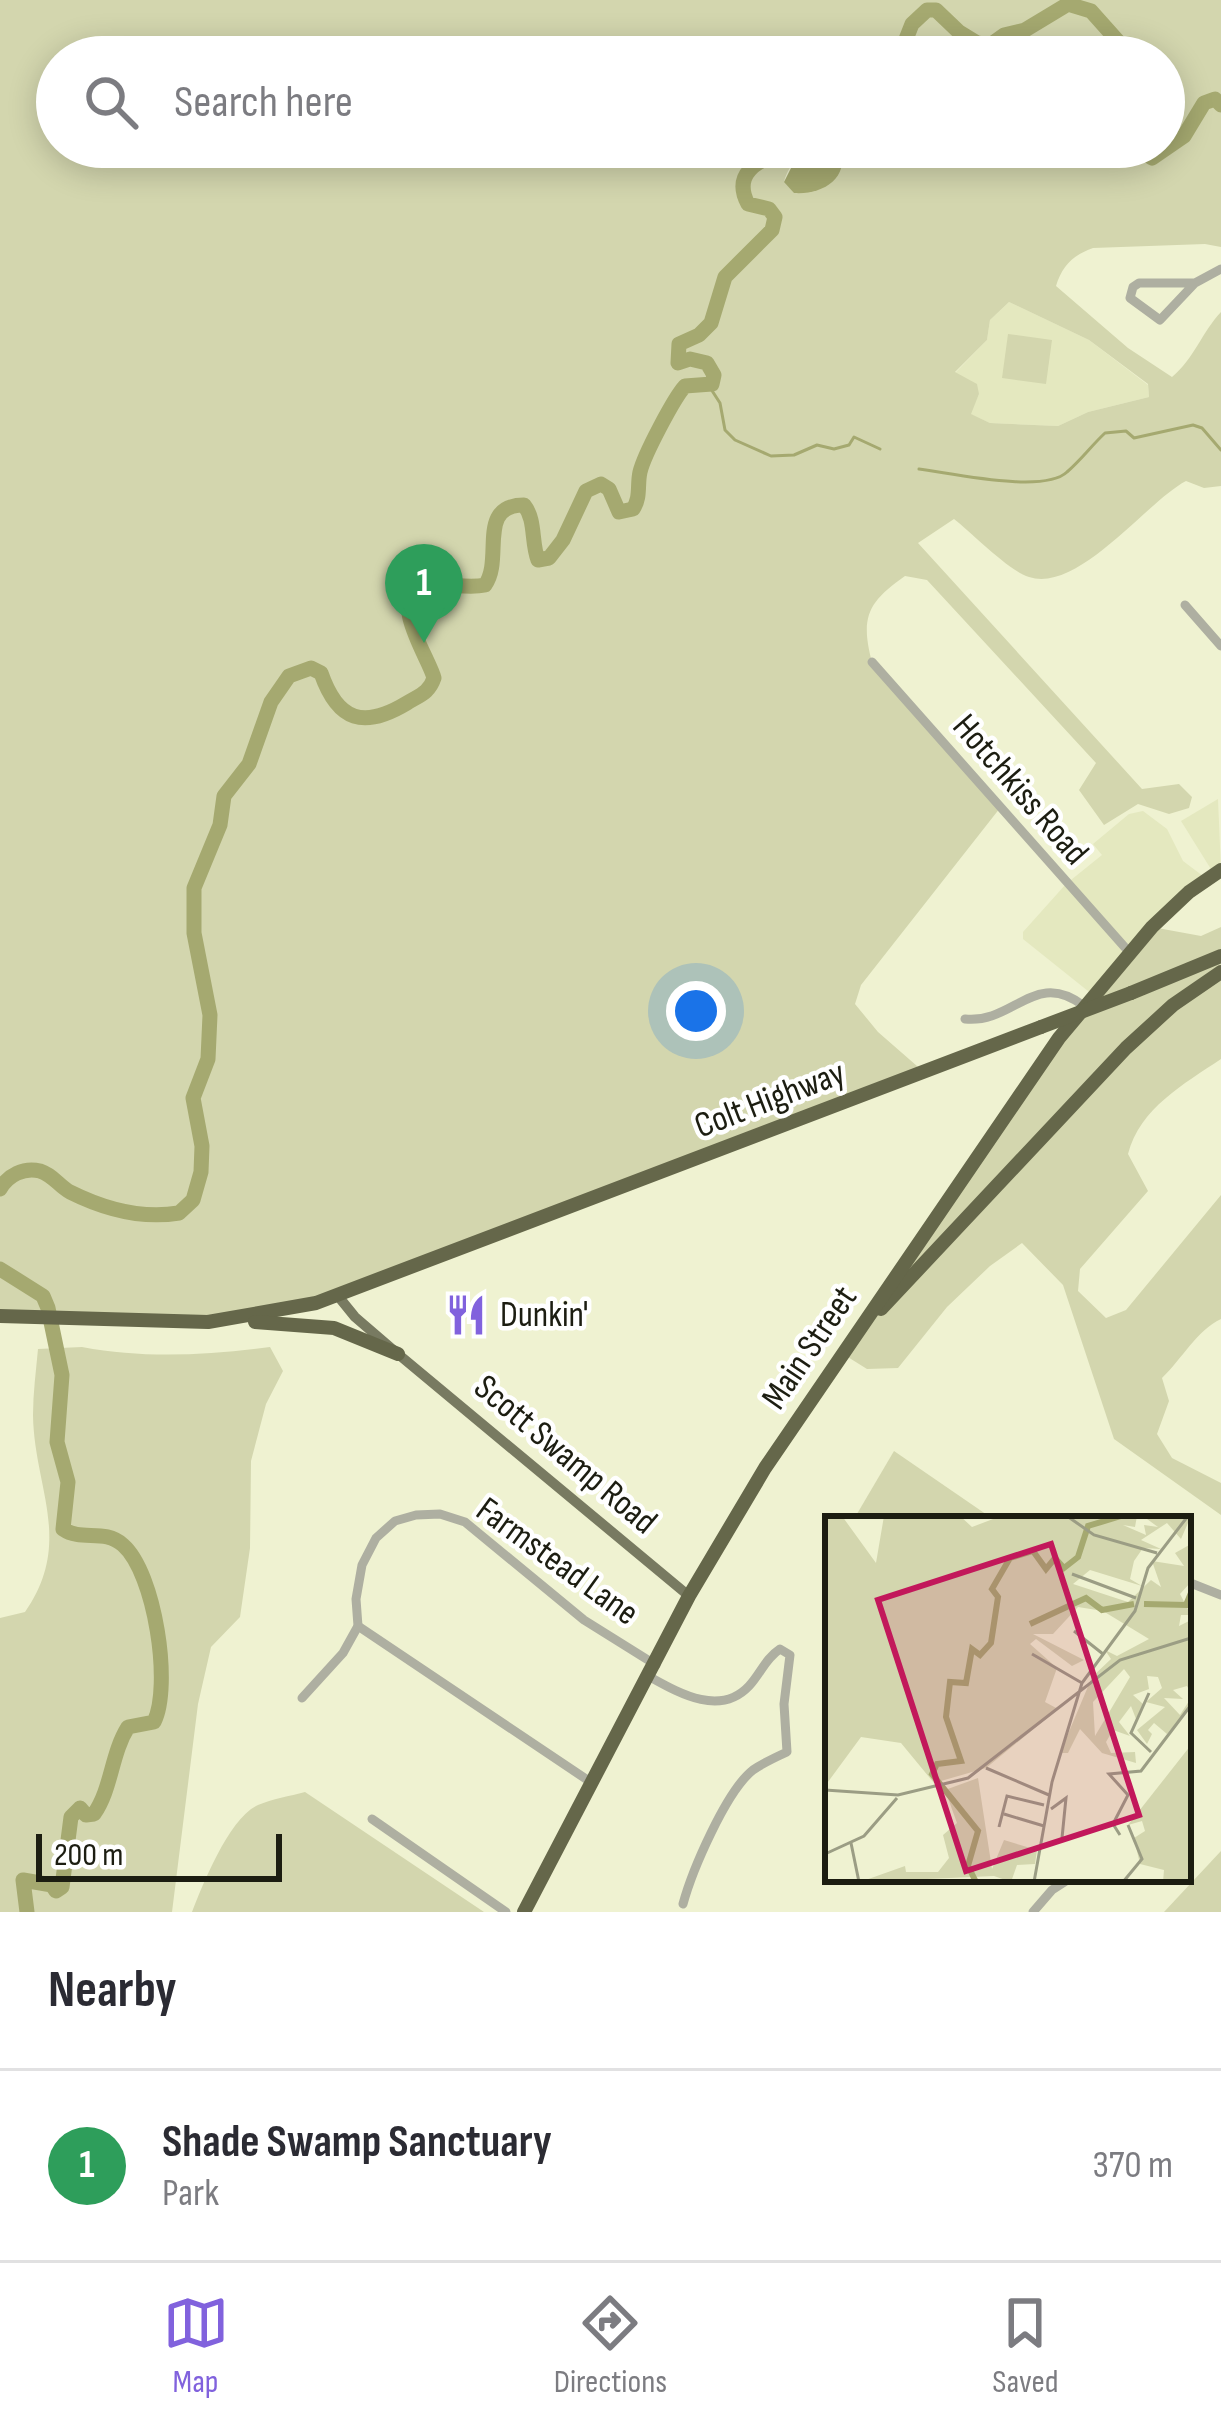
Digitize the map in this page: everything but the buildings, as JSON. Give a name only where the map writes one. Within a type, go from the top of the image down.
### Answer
[{"type":"highway","name":"Main Street","points":[[524,1912],[746,1497],[1011,1104],[1084,1006],[1171,908],[1221,870]]},
{"type":"highway","name":"Colt Highway","points":[[338,1296],[1221,956]]},
{"type":"highway","points":[[843,1354],[1126,1048],[1173,1005],[1221,972]]},
{"type":"highway","points":[[208,1322],[267,1314],[338,1296]]},
{"type":"highway","points":[[0,1316],[321,1325],[350,1332],[398,1354]]},
{"type":"main road","name":"Scott Swamp Road","points":[[338,1296],[398,1354],[689,1596]]},
{"type":"street","points":[[1196,283],[1139,283],[1130,298],[1160,320],[1196,283],[1221,269]]},
{"type":"street","points":[[1185,605],[1221,646]]},
{"type":"street","name":"Hotchkiss Road","points":[[872,662],[1129,952]]},
{"type":"street","points":[[964,1019],[991,1017],[1052,991],[1084,1006]]},
{"type":"street","name":"Farmstead Lane","points":[[302,1698],[343,1653],[358,1626],[359,1582],[376,1538],[395,1521],[416,1515],[440,1514],[465,1522],[680,1694],[704,1701],[730,1699],[748,1688],[769,1656],[781,1649],[790,1655],[784,1704],[787,1752],[753,1770],[739,1786],[692,1872],[682,1904]]},
{"type":"street","points":[[1191,1583],[1221,1595]]},
{"type":"street","points":[[358,1626],[592,1783]]},
{"type":"street","points":[[372,1819],[506,1912]]},
{"type":"street","points":[[1033,1912],[1065,1882]]},
{"type":"shaded area","points":[[0,0],[1221,0],[1221,247],[1093,248],[1069,262],[1056,286],[1128,348],[1172,377],[1221,312],[1221,486],[1204,488],[1186,481],[1090,559],[1048,578],[1021,573],[954,519],[918,543],[1142,789],[1179,784],[1192,797],[1189,808],[1169,814],[1138,804],[1104,825],[1079,790],[1096,763],[927,580],[905,576],[870,612],[867,633],[872,662],[1000,808],[861,985],[855,1004],[878,1032],[925,1073],[338,1296],[237,1319],[0,1316]],"holes":[[[1009,302],[1089,340],[1148,384],[1149,397],[1088,412],[1058,426],[990,423],[971,414],[979,394],[977,384],[955,372],[987,340],[990,320]]]},
{"type":"shaded area","points":[[791,168],[841,168],[831,183],[814,191],[794,193],[784,182]]},
{"type":"shaded area","points":[[1009,302],[1089,340],[1148,385],[1149,397],[1088,412],[1058,426],[990,423],[970,414],[979,394],[955,373],[987,340],[990,320]]},
{"type":"shaded area","points":[[1008,334],[1052,340],[1046,384],[1002,378]]},
{"type":"shaded area","points":[[1218,799],[1221,870],[1214,874],[1181,821]]},
{"type":"shaded area","points":[[1143,811],[1167,829],[1183,861],[1207,879],[1093,995],[1023,939],[1023,932],[1066,884],[1102,855],[1093,844],[1129,814]]},
{"type":"shaded area","points":[[1152,927],[1201,936],[1221,927],[1221,1059],[1165,1099],[1142,1123],[1128,1154],[1148,1191],[1080,1269],[1078,1291],[1106,1318],[1126,1310],[1221,1195],[1221,1319],[1197,1337],[1162,1378],[1169,1401],[1157,1434],[1172,1458],[1221,1483],[1221,1515],[1114,1439],[1063,1285],[1022,1243],[947,1307],[898,1368],[867,1369],[843,1354],[1011,1104]]},
{"type":"shaded area","points":[[270,1347],[283,1371],[266,1404],[251,1461],[250,1548],[240,1617],[211,1647],[198,1704],[172,1912],[0,1912],[0,1618],[25,1612],[47,1562],[49,1538],[33,1415],[38,1349],[176,1354]]},
{"type":"shaded area","points":[[894,1451],[989,1516],[856,1516]]},
{"type":"shaded area","points":[[305,1792],[484,1912],[192,1912],[218,1853],[247,1812]]},
{"type":"shaded area","points":[[1221,1851],[1221,1912],[1164,1912]]},
{"type":"waterway","points":[[1003,36],[1025,30],[1068,4],[1091,11],[1113,36]]},
{"type":"waterway","points":[[907,36],[927,10],[936,10],[966,36]]},
{"type":"waterway","points":[[1185,134],[1204,103],[1215,99],[1221,105]]},
{"type":"waterway","points":[[0,1189],[17,1173],[34,1170],[83,1198],[124,1211],[179,1213],[193,1200],[202,1146],[193,1098],[208,1059],[210,1015],[194,933],[194,888],[220,825],[224,796],[249,764],[271,702],[289,676],[311,668],[321,673],[344,711],[365,718],[392,711],[424,693],[434,678],[412,628],[409,601],[427,586],[485,585],[500,514],[524,505],[538,560],[549,558],[563,540],[586,491],[601,484],[609,489],[619,512],[633,509],[643,464],[674,402],[685,386],[712,384],[714,375],[707,363],[690,359],[678,363],[679,344],[711,323],[725,277],[772,230],[775,217],[769,209],[748,204],[743,182],[751,168]]},
{"type":"waterway","points":[[709,386],[720,403],[725,430],[735,440],[771,456],[794,455],[817,445],[834,449],[849,445],[854,437],[880,449]]},
{"type":"waterway","points":[[919,469],[1039,481],[1067,472],[1105,433],[1126,431],[1134,438],[1193,425],[1202,428],[1221,450]]},
{"type":"waterway","points":[[0,1269],[43,1296],[48,1308],[62,1375],[57,1442],[68,1482],[63,1529],[116,1540],[134,1559],[152,1604],[161,1658],[154,1722],[128,1727],[94,1814],[86,1815],[80,1808],[71,1817],[62,1887],[56,1891],[52,1885],[23,1880],[27,1912]]},
{"type":"place","name":"Shade Swamp Sanctuary","points":[[424,643]]},
{"type":"place","name":"Dunkin'","points":[[466,1315]]}]
